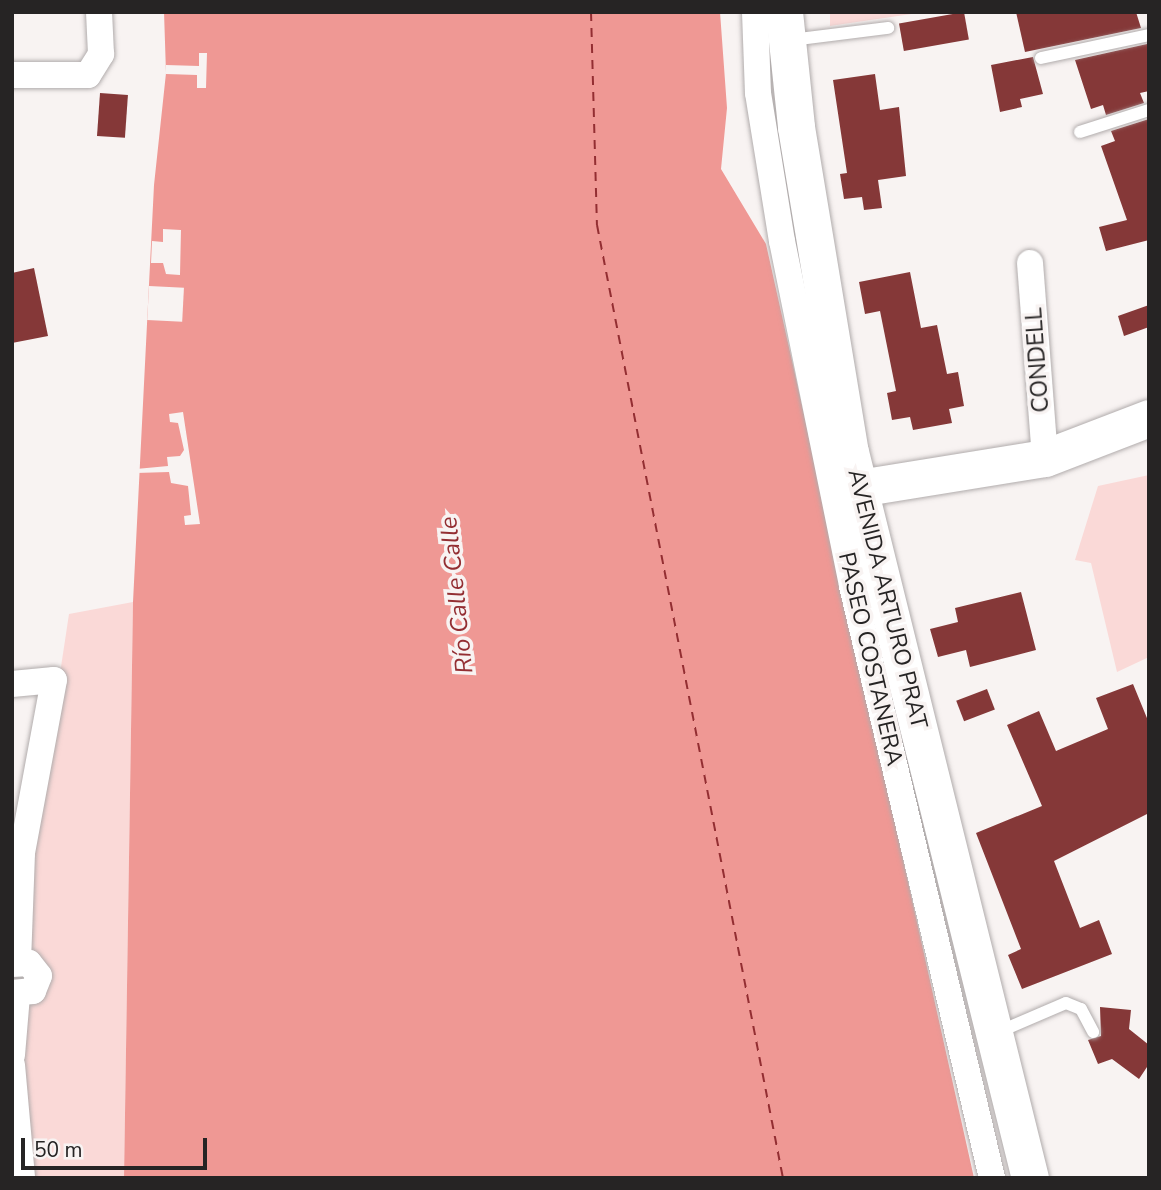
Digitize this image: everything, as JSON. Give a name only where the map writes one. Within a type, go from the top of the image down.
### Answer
[{"type":"main road","name":"AVENIDA ARTURO PRAT","points":[[785,27],[859,488],[1030,1178]]},
{"type":"main road","points":[[859,488],[1045,457],[1149,418]]},
{"type":"main road","points":[[1088,443],[1149,439]]},
{"type":"street","points":[[12,75],[88,75],[101,54],[99,12]]},
{"type":"street","name":"PASEO COSTANERA","points":[[755,12],[758,93],[782,242],[846,560],[992,1178]]},
{"type":"street","name":"CONDELL","points":[[1030,263],[1045,457]]},
{"type":"street","points":[[12,684],[54,680],[22,853],[15,962],[29,963],[39,976],[33,991],[15,994],[12,1055]]},
{"type":"street","points":[[12,1065],[22,1178]]},
{"type":"lane","points":[[785,27],[888,29]]},
{"type":"lane","points":[[1041,58],[1149,35]]},
{"type":"lane","points":[[1080,132],[1149,110]]},
{"type":"lane","points":[[996,1033],[1066,1003],[1081,1009],[1094,1032]]},
{"type":"shaded area","points":[[830,12],[925,12],[830,26]]},
{"type":"shaded area","points":[[1149,475],[1149,657],[1117,672],[1091,563],[1075,560],[1098,486]]},
{"type":"shaded area","points":[[133,602],[124,1178],[30,1178],[22,1104],[30,872],[69,614]]},
{"type":"water","name":"Río Calle Calle","points":[[164,12],[720,12],[727,108],[721,169],[766,244],[974,1178],[124,1178],[133,602],[154,185],[166,73]]},
{"type":"pier","points":[[199,53],[207,53],[206,88],[197,88],[197,75],[166,74],[166,65],[199,66]]},
{"type":"pier","points":[[163,229],[181,230],[180,275],[166,274],[163,263],[151,263],[152,241],[163,242]]},
{"type":"pier","points":[[149,286],[184,288],[182,322],[147,320]]},
{"type":"pier","points":[[183,412],[200,524],[185,525],[184,516],[191,515],[188,486],[171,483],[169,472],[136,473],[136,469],[168,466],[167,457],[180,456],[184,450],[178,423],[170,422],[169,414]]},
{"type":"building","points":[[964,12],[969,40],[904,51],[899,23]]},
{"type":"building","points":[[1016,12],[1136,12],[1141,28],[1025,52]]},
{"type":"building","points":[[1147,44],[1149,91],[1140,93],[1144,103],[1106,115],[1103,105],[1091,109],[1075,60]]},
{"type":"building","points":[[1033,57],[1043,94],[1020,99],[1022,107],[1000,112],[991,65]]},
{"type":"building","points":[[875,74],[880,110],[899,107],[906,176],[878,180],[882,208],[864,210],[862,197],[844,199],[840,174],[847,173],[833,80]]},
{"type":"building","points":[[100,93],[128,95],[125,138],[97,136]]},
{"type":"building","points":[[1149,119],[1149,240],[1106,251],[1099,227],[1127,220],[1101,146],[1115,141],[1111,131]]},
{"type":"building","points":[[34,268],[48,336],[12,343],[12,273]]},
{"type":"building","points":[[910,272],[921,328],[937,325],[947,374],[958,372],[964,406],[949,409],[952,423],[913,430],[910,417],[892,420],[887,393],[896,391],[880,311],[865,314],[859,282]]},
{"type":"building","points":[[1149,305],[1149,327],[1124,336],[1118,316]]},
{"type":"building","points":[[1021,592],[1036,650],[970,667],[966,650],[938,657],[930,629],[958,622],[955,608]]},
{"type":"building","points":[[1133,684],[1149,723],[1149,813],[1054,861],[1080,928],[1099,920],[1112,954],[1022,989],[1008,955],[1021,949],[976,833],[1042,806],[1007,725],[1039,711],[1056,751],[1108,729],[1096,698]]},
{"type":"building","points":[[987,689],[995,710],[964,721],[956,701]]},
{"type":"building","points":[[1100,1007],[1131,1010],[1129,1029],[1149,1045],[1149,1064],[1139,1079],[1112,1059],[1098,1064],[1088,1040],[1101,1036]]},
{"type":"ferry route","points":[[591,12],[597,225],[783,1178]]}]
